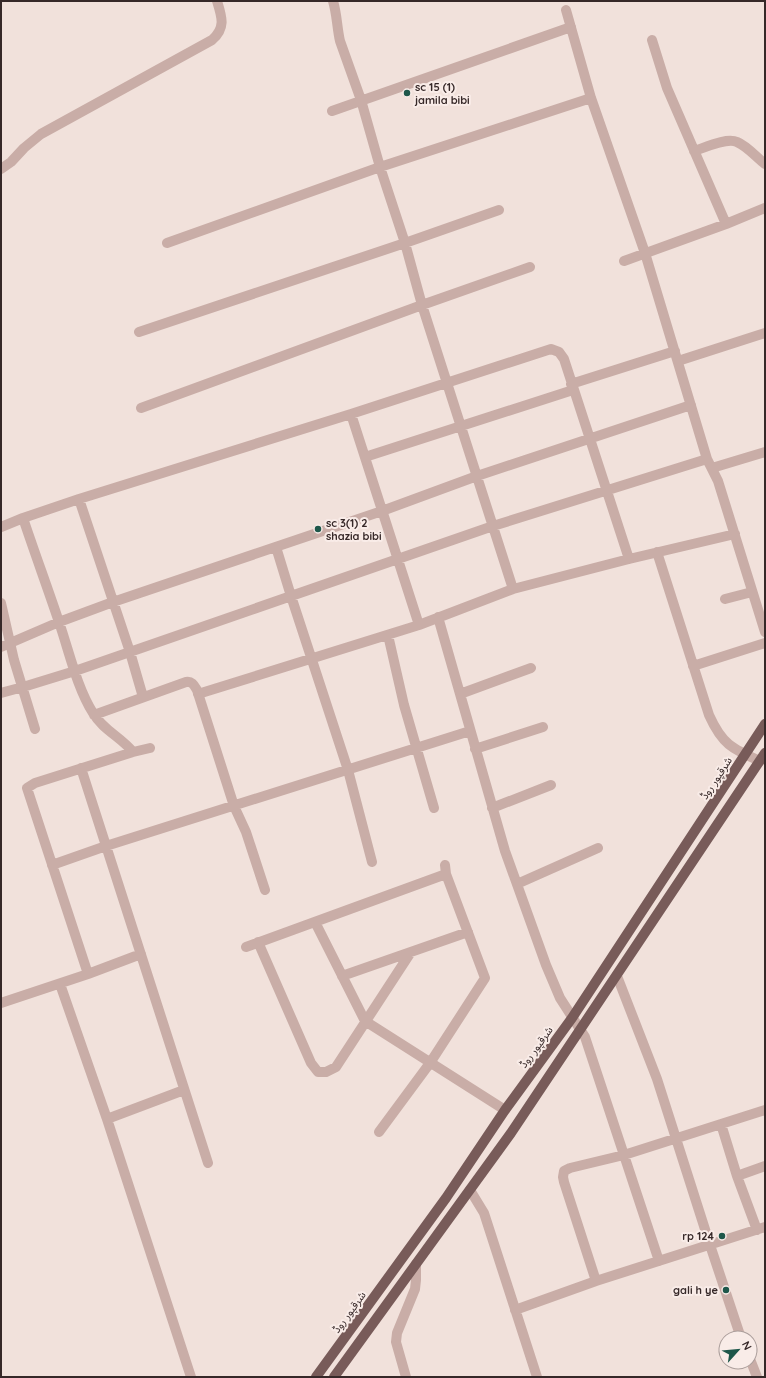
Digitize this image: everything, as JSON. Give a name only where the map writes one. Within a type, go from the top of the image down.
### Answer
[{"type":"main road","name":"شرقپور روڈ","points":[[316,1377],[446,1198],[505,1110],[572,1018],[765,724]]},
{"type":"main road","points":[[334,1377],[511,1133],[763,757]]},
{"type":"street","points":[[1,169],[11,162],[24,148],[41,134],[212,40],[219,33],[222,23],[217,1]]},
{"type":"street","points":[[333,1],[337,15],[340,41],[361,100],[422,305],[448,382],[513,589]]},
{"type":"street","points":[[566,10],[591,98],[645,253],[707,459],[718,481],[765,632]]},
{"type":"street","points":[[332,111],[570,27]]},
{"type":"street","points":[[652,40],[665,82],[726,224]]},
{"type":"street","points":[[167,243],[380,167],[591,98]]},
{"type":"street","points":[[694,151],[723,142],[734,141],[742,145],[765,164]]},
{"type":"street","points":[[624,261],[726,224],[765,208]]},
{"type":"street","points":[[140,332],[405,244],[499,210]]},
{"type":"street","points":[[141,408],[530,267]]},
{"type":"street","points":[[678,362],[765,333]]},
{"type":"street","points":[[1,527],[79,499],[351,414],[551,349],[556,350],[561,355],[629,559]]},
{"type":"street","points":[[365,457],[675,351]]},
{"type":"street","points":[[6,645],[59,622],[113,602],[382,511],[477,476],[691,405]]},
{"type":"street","points":[[351,414],[419,624]]},
{"type":"street","points":[[712,468],[765,452]]},
{"type":"street","points":[[1,693],[23,688],[75,671],[493,526],[707,459]]},
{"type":"street","points":[[79,499],[130,652],[143,696]]},
{"type":"street","points":[[23,518],[75,671],[87,701],[94,715],[102,725],[128,745],[132,752]]},
{"type":"street","points":[[198,694],[312,660],[419,624],[513,589],[657,552],[735,534]]},
{"type":"street","points":[[276,547],[348,770],[372,862]]},
{"type":"street","points":[[657,552],[709,715],[717,731],[726,743],[737,751],[746,755],[763,757]]},
{"type":"street","points":[[725,599],[752,592]]},
{"type":"street","points":[[1,603],[6,645],[23,688],[35,729]]},
{"type":"street","points":[[438,617],[492,808],[516,884],[560,998],[587,1041],[658,1262]]},
{"type":"street","points":[[388,634],[404,705],[434,808]]},
{"type":"street","points":[[693,666],[765,643]]},
{"type":"street","points":[[460,694],[531,668]]},
{"type":"street","points":[[94,715],[143,696],[188,682],[193,684],[198,694],[234,806],[246,832],[265,890]]},
{"type":"street","points":[[475,749],[543,727]]},
{"type":"street","points":[[52,865],[106,846],[470,731]]},
{"type":"street","points":[[88,974],[28,788],[35,783],[132,752],[150,748]]},
{"type":"street","points":[[81,768],[208,1163]]},
{"type":"street","points":[[492,808],[551,785]]},
{"type":"street","points":[[516,884],[598,848]]},
{"type":"street","points":[[246,947],[315,922],[446,869],[485,978],[430,1063],[379,1132]]},
{"type":"street","points":[[315,922],[365,1021],[505,1110]]},
{"type":"street","points":[[342,976],[468,932]]},
{"type":"street","points":[[258,942],[311,1063],[318,1072],[326,1072],[336,1067],[411,952]]},
{"type":"street","points":[[1,1003],[60,984],[140,954]]},
{"type":"street","points":[[617,976],[656,1079],[739,1330]]},
{"type":"street","points":[[60,984],[107,1119],[192,1377]]},
{"type":"street","points":[[107,1119],[184,1090]]},
{"type":"street","points":[[596,1281],[564,1182],[563,1173],[570,1168],[624,1155],[765,1110]]},
{"type":"street","points":[[515,1310],[596,1281],[761,1228],[737,1176],[721,1124]]},
{"type":"street","points":[[737,1176],[765,1166]]},
{"type":"street","points":[[470,1190],[484,1213],[537,1377]]},
{"type":"street","points":[[406,1377],[396,1338],[399,1324],[414,1290],[416,1280],[416,1264]]},
{"type":"place","name":"sc 15 (1) jamila bibi","points":[[407,93]]},
{"type":"place","name":"sc 3(1) 2 shazia bibi","points":[[318,529]]},
{"type":"place","name":"rp 124","points":[[722,1236]]},
{"type":"place","name":"gali h ye","points":[[726,1290]]}]
